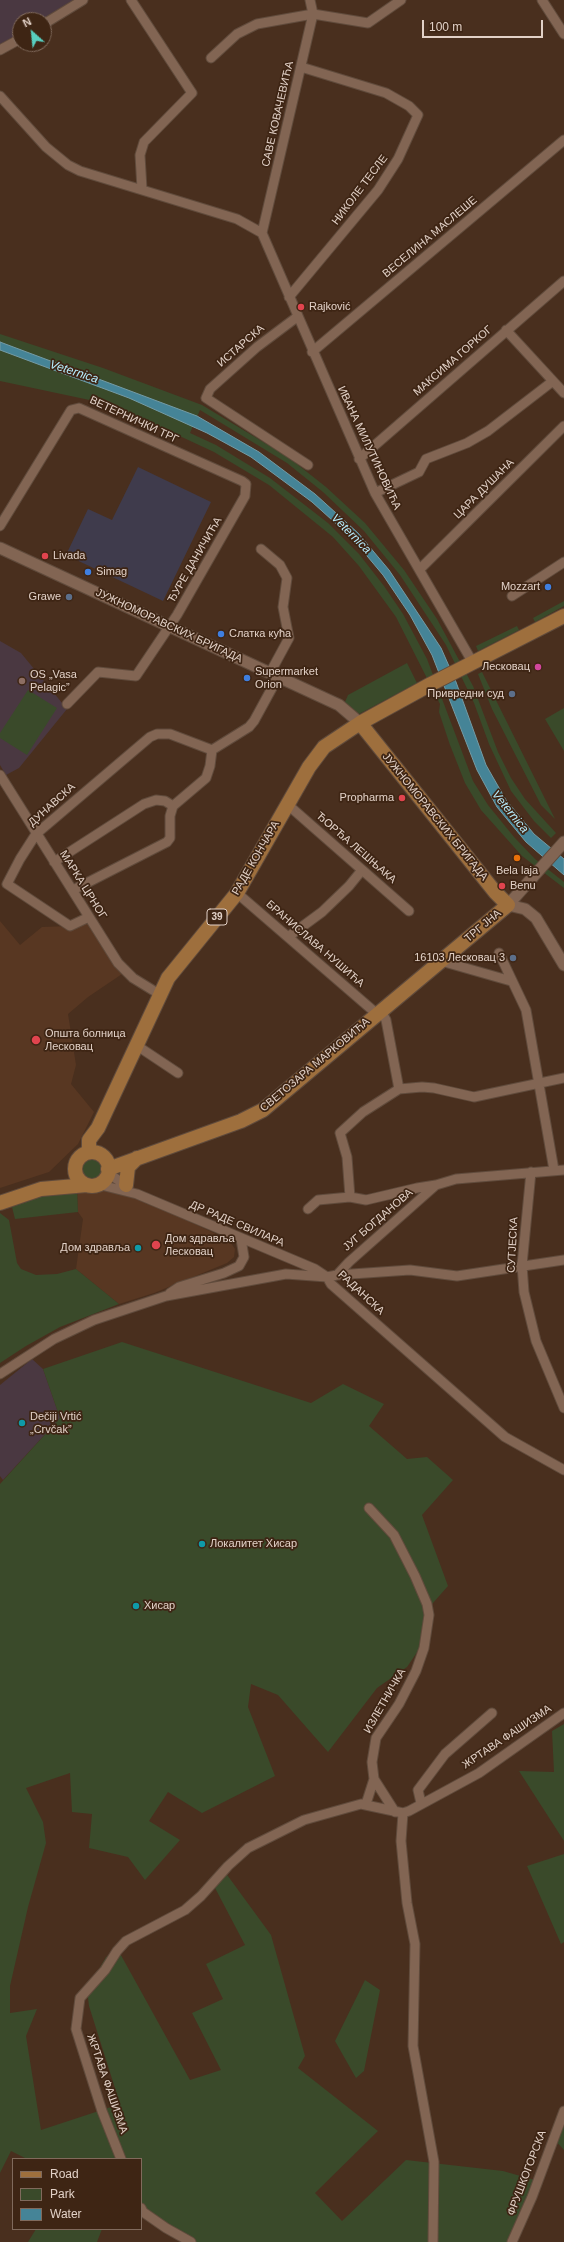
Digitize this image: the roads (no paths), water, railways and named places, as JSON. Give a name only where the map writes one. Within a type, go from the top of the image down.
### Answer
[{"type":"main road","name":"39","points":[[360,723],[431,684],[564,616]]},
{"type":"main road","name":"РАДЕ КОНЧАРА","points":[[89,1152],[89,1140],[98,1128],[159,994],[168,978],[237,893],[308,767],[324,747],[360,723]]},
{"type":"main road","name":"ЈУЖНОМОРАВСКИХ БРИГАДА","points":[[360,723],[495,892],[508,905]]},
{"type":"main road","name":"ТРГ ЈНА","points":[[441,961],[508,905]]},
{"type":"main road","name":"СВЕТОЗАРА МАРКОВИЋА","points":[[108,1171],[138,1158],[241,1121],[263,1110],[441,961]]},
{"type":"main road","points":[[41,1189],[92,1185],[106,1178],[108,1171],[103,1156],[89,1152],[78,1159],[75,1170],[79,1179],[92,1185]]},
{"type":"main road","points":[[126,1185],[128,1167],[138,1158]]},
{"type":"main road","points":[[0,1203],[41,1189],[75,1170]]},
{"type":"street","points":[[52,19],[83,0]]},
{"type":"street","points":[[131,0],[192,94],[144,142],[140,155],[142,189]]},
{"type":"street","name":"САВЕ КОВАЧЕВИЋА","points":[[262,233],[313,14],[310,0]]},
{"type":"street","points":[[210,58],[237,34],[250,26],[291,16],[313,14],[368,23],[401,0]]},
{"type":"street","points":[[542,0],[564,34]]},
{"type":"street","points":[[0,50],[12,43]]},
{"type":"street","name":"НИКОЛЕ ТЕСЛЕ","points":[[289,297],[378,190],[398,159],[418,115],[409,106],[386,93],[301,67]]},
{"type":"street","points":[[0,96],[46,147],[68,165],[80,171],[237,219],[262,233]]},
{"type":"street","name":"ВЕСЕЛИНА МАСЛЕШЕ","points":[[312,352],[564,140]]},
{"type":"street","name":"ИВАНА МИЛУТИНОВИЋА","points":[[262,233],[312,352],[375,493],[420,569],[468,665]]},
{"type":"street","name":"МАКСИМА ГОРКОГ","points":[[359,459],[564,281]]},
{"type":"street","name":"ИСТАРСКА","points":[[297,317],[257,347],[210,389],[206,398],[308,465]]},
{"type":"street","points":[[506,330],[564,393]]},
{"type":"street","points":[[375,493],[419,472],[426,459],[467,443],[488,431],[553,381]]},
{"type":"street","name":"ВЕТЕРНИЧКИ ТРГ","points":[[0,526],[72,410],[79,408],[90,412],[179,454]]},
{"type":"street","name":"ЦАРА ДУШАНА","points":[[420,569],[564,426]]},
{"type":"street","name":"ЂУРЕ ДАНИЧИЋА","points":[[67,704],[98,672],[136,676],[171,626],[245,496],[247,489],[242,480],[179,454]]},
{"type":"street","name":"ЈУЖНОМОРАВСКИХ БРИГАДА","points":[[0,548],[339,705],[360,723]]},
{"type":"street","points":[[73,890],[167,842],[170,838],[170,816],[172,806],[206,778],[212,750],[249,727],[274,675],[289,638],[283,607],[288,578],[280,565],[261,549]]},
{"type":"street","points":[[512,596],[564,562]]},
{"type":"street","name":"ДУНАВСКА","points":[[89,917],[70,926],[8,884],[13,870],[36,834],[150,737],[157,734],[170,734],[212,750]]},
{"type":"street","name":"МАРКА ЦРНОГ","points":[[0,775],[36,834],[125,972],[159,994]]},
{"type":"street","points":[[54,862],[144,804],[156,800],[165,801],[172,806]]},
{"type":"street","name":"ЂОРЂА ЛЕШЊАКА","points":[[287,804],[408,911]]},
{"type":"street","name":"ТРГ ЈНА","points":[[508,905],[564,842]]},
{"type":"street","points":[[288,937],[322,912],[349,886],[362,870]]},
{"type":"street","name":"БРАНИСЛАВА НУШИЋА","points":[[237,893],[379,1012]]},
{"type":"street","points":[[508,905],[525,910],[536,918],[564,965]]},
{"type":"street","points":[[499,953],[526,1010],[559,1170]]},
{"type":"street","points":[[441,961],[512,981]]},
{"type":"street","points":[[379,1012],[386,1020],[399,1090]]},
{"type":"street","points":[[136,1045],[178,1073]]},
{"type":"street","points":[[350,1197],[347,1157],[340,1133],[363,1112],[399,1090],[422,1087],[434,1088],[474,1097],[541,1085],[564,1078]]},
{"type":"street","name":"ЈУГ БОГДАНОВА","points":[[308,1209],[318,1200],[350,1197],[366,1200],[436,1185],[456,1179],[559,1170]]},
{"type":"street","points":[[108,1171],[137,1194]]},
{"type":"street","name":"СУТЈЕСКА","points":[[531,1172],[522,1265],[524,1292],[530,1324],[564,1408]]},
{"type":"street","points":[[92,1185],[137,1194]]},
{"type":"street","name":"ЈУГ БОГДАНОВА","points":[[337,1275],[349,1262],[436,1185]]},
{"type":"street","name":"ДР РАДЕ СВИЛАРА","points":[[137,1194],[241,1239],[315,1268],[327,1277]]},
{"type":"street","points":[[166,1296],[179,1287],[224,1273],[239,1266],[244,1257],[241,1239]]},
{"type":"street","points":[[327,1277],[410,1270],[457,1276],[522,1265],[564,1260]]},
{"type":"street","name":"РАДАНСКА","points":[[0,1374],[54,1339],[94,1320],[166,1296],[286,1274],[327,1277],[331,1284],[497,1430],[516,1444],[564,1470]]},
{"type":"street","name":"ИЗЛЕТНИЧКА","points":[[366,1804],[374,1779],[372,1762],[376,1738],[399,1704],[416,1671],[424,1648],[429,1615],[427,1604],[415,1576],[394,1535],[369,1508]]},
{"type":"street","name":"ЖРТАВА ФАШИЗМА","points":[[421,1804],[418,1790],[445,1754],[492,1713]]},
{"type":"street","name":"ЖРТАВА ФАШИЗМА","points":[[121,2158],[102,2111],[76,2029],[80,1998],[105,1970],[117,1951],[126,1941],[185,1910],[201,1896],[228,1866],[248,1848],[304,1820],[366,1804],[399,1812],[421,1804],[479,1773],[564,1713]]},
{"type":"street","points":[[374,1779],[399,1812],[407,1903],[415,1944],[413,2046],[434,2162],[433,2242]]},
{"type":"street","name":"ФРУШКОГОРСКА","points":[[512,2242],[532,2197],[564,2111]]},
{"type":"street","points":[[142,2210],[166,2228],[191,2242]]},
{"type":"water","name":"Veternica","points":[[0,342],[197,416],[259,452],[315,494],[358,533],[389,570],[441,648],[456,682],[486,765],[506,800],[534,834],[564,859],[564,875],[526,842],[497,807],[477,770],[432,655],[410,615],[383,575],[352,538],[312,502],[251,457],[207,433],[129,398],[0,350]]},
{"type":"place","name":"Rajković","points":[[301,307]]},
{"type":"place","name":"Livada","points":[[45,556]]},
{"type":"place","name":"Simag","points":[[88,572]]},
{"type":"place","name":"Mozzart","points":[[548,587]]},
{"type":"place","name":"Grawe","points":[[69,597]]},
{"type":"place","name":"Слатка кућа","points":[[221,634]]},
{"type":"place","name":"Лесковац","points":[[538,667]]},
{"type":"place","name":"Supermarket Orion","points":[[247,678]]},
{"type":"place","name":"OS „Vasa Pelagic”","points":[[22,681]]},
{"type":"place","name":"Привредни суд","points":[[512,694]]},
{"type":"place","name":"Propharma","points":[[402,798]]},
{"type":"place","name":"Bela laja","points":[[517,858]]},
{"type":"place","name":"Benu","points":[[502,886]]},
{"type":"place","name":"16103 Лесковац 3","points":[[513,958]]},
{"type":"place","name":"Општа болница Лесковац","points":[[36,1040]]},
{"type":"place","name":"Дом здравља Лесковац","points":[[156,1245]]},
{"type":"place","name":"Дом здравља","points":[[138,1248]]},
{"type":"place","name":"Dečiji Vrtić „Crvčak”","points":[[22,1423]]},
{"type":"place","name":"Локалитет Хисар","points":[[202,1544]]},
{"type":"place","name":"Хисар","points":[[136,1606]]}]
